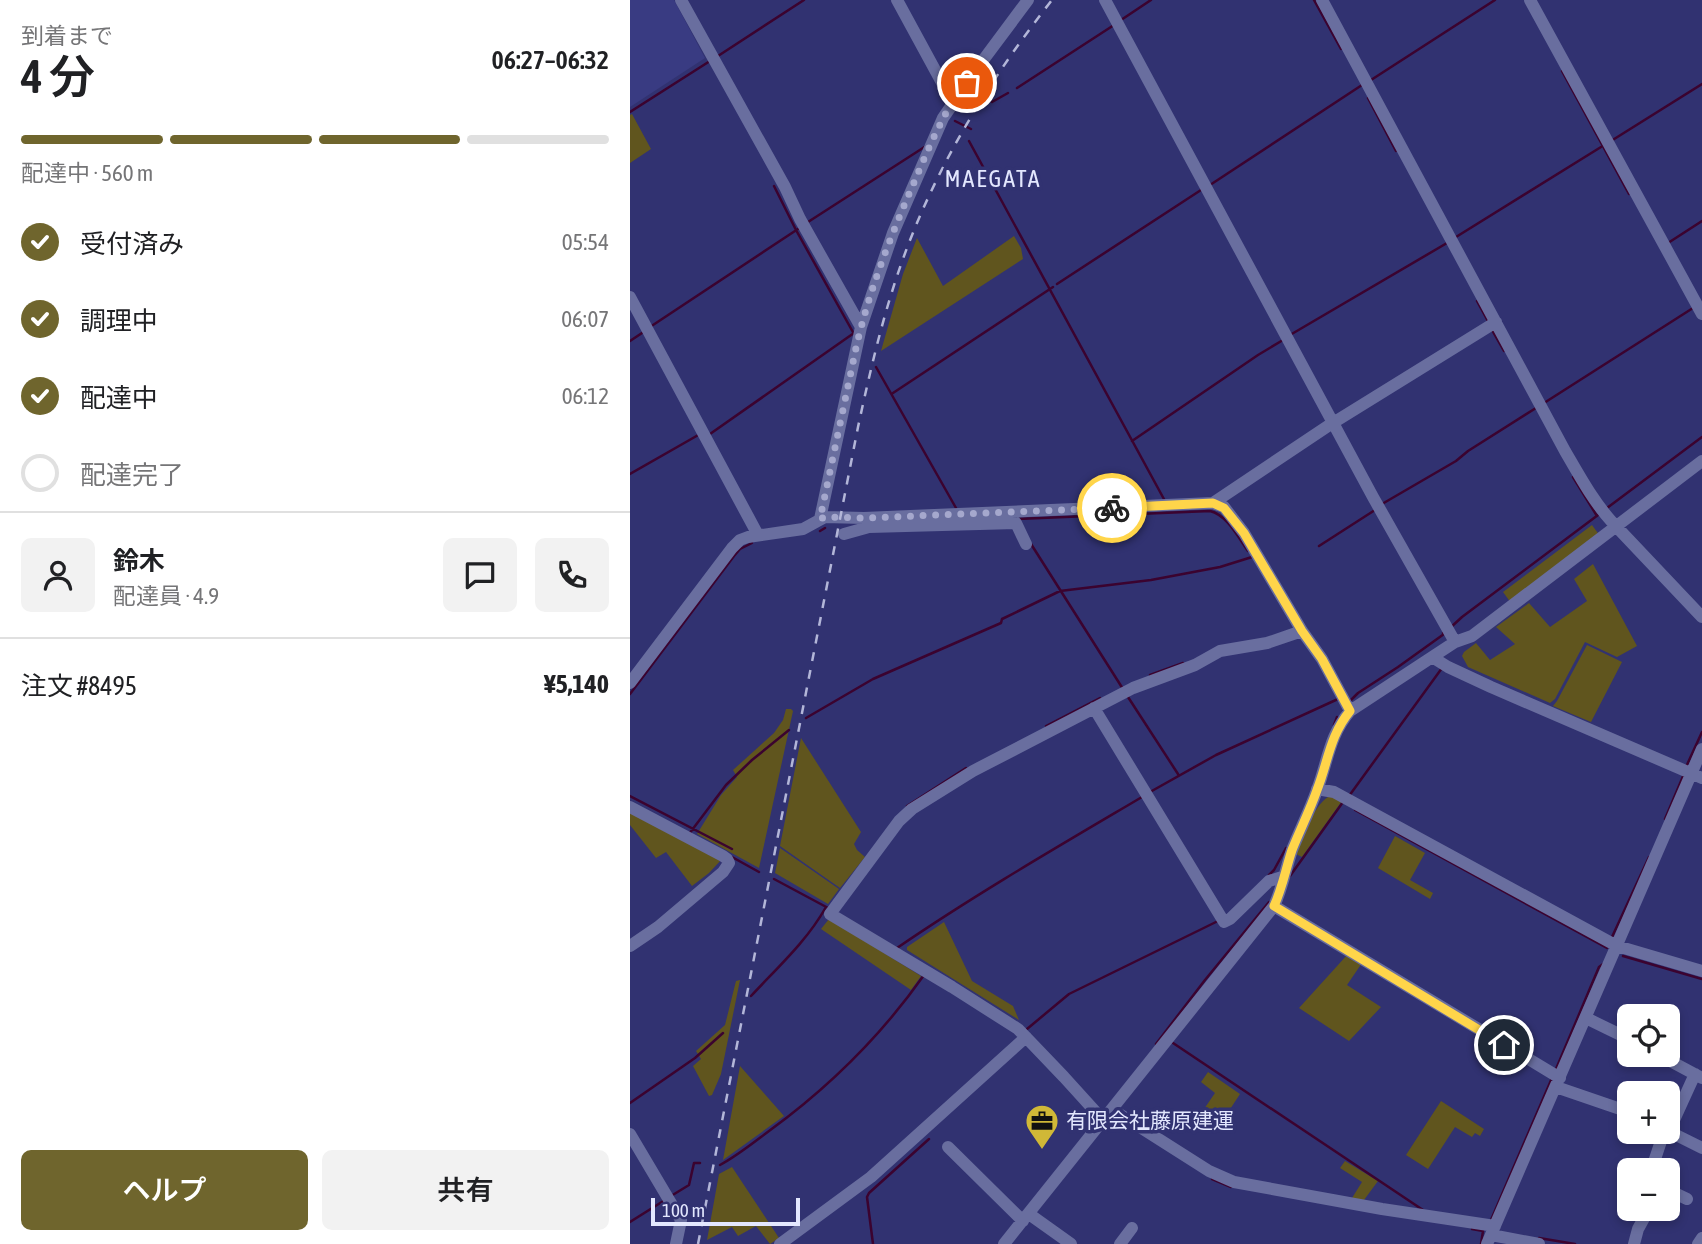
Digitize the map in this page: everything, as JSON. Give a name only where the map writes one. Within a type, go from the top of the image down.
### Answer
[{"type":"street","points":[[681,0],[861,327]]},
{"type":"street","points":[[897,0],[951,106]]},
{"type":"street","points":[[820,519],[861,327],[892,233],[935,135],[951,106],[1028,0]]},
{"type":"street","points":[[1004,1244],[1274,906],[1282,877],[1347,706],[1441,662],[1450,634],[1331,424],[1105,0]]},
{"type":"street","points":[[1322,0],[1564,451],[1600,508],[1702,617]]},
{"type":"street","points":[[1530,0],[1702,314]]},
{"type":"street","points":[[630,297],[758,535]]},
{"type":"street","points":[[1213,503],[1331,424],[1496,322]]},
{"type":"street","points":[[1450,634],[1472,636],[1702,461]]},
{"type":"street","points":[[630,682],[740,540],[803,529],[825,517],[869,522],[1012,518],[1213,503],[1224,508],[1244,533],[1302,631],[1322,659],[1347,706]]},
{"type":"street","points":[[1012,518],[1026,544]]},
{"type":"street","points":[[844,534],[869,522]]},
{"type":"street","points":[[1302,631],[1267,643],[1216,653],[1195,665],[1125,692],[973,771],[912,809],[899,821],[830,914],[1009,1023],[1105,1115],[1209,1171],[1234,1182],[1382,1209],[1539,1244]]},
{"type":"street","points":[[1441,662],[1491,687],[1691,773]]},
{"type":"street","points":[[1094,708],[1224,922],[1269,881],[1282,877]]},
{"type":"street","points":[[1491,1235],[1555,1079],[1586,1018],[1702,749]]},
{"type":"street","points":[[1317,789],[1334,792],[1617,946],[1702,971]]},
{"type":"street","points":[[630,807],[723,856],[729,863],[723,872],[673,915],[630,946]]},
{"type":"street","points":[[1274,906],[1555,1079],[1617,1107]]},
{"type":"street","points":[[1586,1018],[1617,1034]]},
{"type":"street","points":[[780,1244],[871,1177],[1026,1037]]},
{"type":"street","points":[[1680,1066],[1698,1076],[1680,1110]]},
{"type":"street","points":[[630,1134],[681,1220],[676,1244]]},
{"type":"street","points":[[1680,1136],[1702,1148]]},
{"type":"street","points":[[947,1147],[1026,1217],[1071,1244]]},
{"type":"street","points":[[1680,1196],[1687,1199]]},
{"type":"street","points":[[1634,1244],[1643,1221]]},
{"type":"street","points":[[1120,1244],[1132,1228]]},
{"type":"street","points":[[1698,1244],[1702,1238]]},
{"type":"shaded area","points":[[630,0],[674,0],[705,58],[630,107]]},
{"type":"shaded area","points":[[632,114],[651,149],[630,163],[630,115]]},
{"type":"shaded area","points":[[1014,236],[1021,248],[1023,259],[881,351],[903,274],[917,238],[943,286]]},
{"type":"shaded area","points":[[1592,525],[1600,536],[1511,603],[1503,592]]},
{"type":"shaded area","points":[[1593,564],[1637,646],[1617,657],[1585,642],[1555,699],[1550,703],[1468,667],[1462,656],[1476,643],[1490,660],[1515,644],[1496,627],[1529,603],[1550,627],[1587,601],[1574,579]]},
{"type":"shaded area","points":[[1587,645],[1622,662],[1591,722],[1553,706]]},
{"type":"shaded area","points":[[786,709],[793,711],[759,868],[697,834],[721,795],[737,777],[733,770],[774,733],[783,720]]},
{"type":"shaded area","points":[[801,738],[861,832],[854,844],[865,857],[840,888],[780,846]]},
{"type":"shaded area","points":[[1328,797],[1342,801],[1302,857],[1296,854],[1305,831],[1318,807]]},
{"type":"shaded area","points":[[630,811],[722,859],[692,886],[666,852],[656,858],[630,825]]},
{"type":"shaded area","points":[[1395,836],[1425,853],[1410,880],[1433,893],[1430,899],[1378,868]]},
{"type":"shaded area","points":[[780,848],[839,889],[828,904],[775,873]]},
{"type":"shaded area","points":[[829,919],[921,976],[911,990],[821,929]]},
{"type":"shaded area","points":[[944,922],[972,981],[1013,1006],[1019,1020],[907,950],[907,947]]},
{"type":"shaded area","points":[[1348,954],[1362,963],[1347,985],[1381,1007],[1349,1041],[1299,1008]]},
{"type":"shaded area","points":[[740,980],[721,1074],[712,1095],[709,1096],[693,1066],[701,1059],[696,1051],[725,1025],[736,981]]},
{"type":"shaded area","points":[[740,1066],[784,1116],[723,1160]]},
{"type":"shaded area","points":[[1208,1072],[1240,1094],[1221,1123],[1202,1112],[1215,1093],[1201,1082]]},
{"type":"shaded area","points":[[1441,1101],[1484,1129],[1480,1136],[1475,1133],[1472,1137],[1455,1127],[1428,1169],[1406,1155]]},
{"type":"shaded area","points":[[1345,1161],[1378,1181],[1364,1200],[1352,1198],[1362,1182],[1340,1168]]},
{"type":"shaded area","points":[[732,1167],[779,1238],[770,1244],[756,1226],[738,1236],[732,1227],[707,1240],[719,1174]]},
{"type":"waterway","points":[[718,56],[804,0]]},
{"type":"waterway","points":[[1121,20],[1151,0]]},
{"type":"waterway","points":[[1314,0],[1341,49]]},
{"type":"waterway","points":[[1371,80],[1495,0]]},
{"type":"waterway","points":[[1017,88],[1114,25]]},
{"type":"waterway","points":[[630,112],[710,61]]},
{"type":"waterway","points":[[1562,71],[1629,194]]},
{"type":"waterway","points":[[1611,141],[1702,84]]},
{"type":"waterway","points":[[1210,185],[1362,85]]},
{"type":"waterway","points":[[992,102],[1008,93]]},
{"type":"waterway","points":[[1368,98],[1396,151]]},
{"type":"waterway","points":[[955,121],[971,129]]},
{"type":"waterway","points":[[969,141],[1165,501]]},
{"type":"waterway","points":[[808,222],[926,146]]},
{"type":"waterway","points":[[1456,237],[1601,147]]},
{"type":"waterway","points":[[774,186],[854,334]]},
{"type":"waterway","points":[[1057,284],[1201,190]]},
{"type":"waterway","points":[[1668,243],[1702,221]]},
{"type":"waterway","points":[[650,327],[798,229]]},
{"type":"waterway","points":[[1290,335],[1447,243]]},
{"type":"waterway","points":[[893,393],[1053,287]]},
{"type":"waterway","points":[[1477,301],[1489,323]]},
{"type":"waterway","points":[[1544,403],[1693,308]]},
{"type":"waterway","points":[[1492,330],[1504,351]]},
{"type":"waterway","points":[[630,341],[645,331]]},
{"type":"waterway","points":[[710,434],[854,333]]},
{"type":"waterway","points":[[1132,441],[1283,340]]},
{"type":"waterway","points":[[876,367],[956,508]]},
{"type":"waterway","points":[[1382,504],[1456,461],[1536,408]]},
{"type":"waterway","points":[[630,474],[700,434]]},
{"type":"waterway","points":[[1607,508],[1702,437]]},
{"type":"waterway","points":[[1573,477],[1597,516]]},
{"type":"waterway","points":[[1319,546],[1375,510]]},
{"type":"waterway","points":[[1017,519],[1210,511],[1227,522],[1248,551]]},
{"type":"waterway","points":[[1450,628],[1598,515]]},
{"type":"waterway","points":[[820,531],[825,528]]},
{"type":"waterway","points":[[630,694],[734,556],[740,549],[752,543]]},
{"type":"waterway","points":[[1031,544],[1123,689]]},
{"type":"waterway","points":[[806,718],[873,679],[1001,623],[1002,619],[1060,591],[1151,580],[1220,567],[1252,557]]},
{"type":"waterway","points":[[1351,700],[1443,633]]},
{"type":"waterway","points":[[1150,675],[1183,663]]},
{"type":"waterway","points":[[1349,796],[1442,668]]},
{"type":"waterway","points":[[1128,697],[1178,774]]},
{"type":"waterway","points":[[1046,726],[1100,698]]},
{"type":"waterway","points":[[1150,792],[1216,755],[1338,699]]},
{"type":"waterway","points":[[1334,725],[1337,717]]},
{"type":"waterway","points":[[689,834],[726,785],[789,730]]},
{"type":"waterway","points":[[1686,767],[1702,732]]},
{"type":"waterway","points":[[907,806],[966,768]]},
{"type":"waterway","points":[[1665,819],[1684,774]]},
{"type":"waterway","points":[[630,796],[732,849]]},
{"type":"waterway","points":[[897,948],[987,889],[1142,797]]},
{"type":"waterway","points":[[1290,876],[1343,802]]},
{"type":"waterway","points":[[1355,810],[1607,948]]},
{"type":"waterway","points":[[1269,875],[1286,848]]},
{"type":"waterway","points":[[732,857],[759,872]]},
{"type":"waterway","points":[[1612,937],[1649,857]]},
{"type":"waterway","points":[[774,879],[830,909]]},
{"type":"waterway","points":[[1156,1044],[1269,902]]},
{"type":"waterway","points":[[751,996],[801,943],[826,907]]},
{"type":"waterway","points":[[1027,1029],[1069,994],[1218,921]]},
{"type":"waterway","points":[[1623,956],[1702,979]]},
{"type":"waterway","points":[[1556,1069],[1599,967],[1603,964]]},
{"type":"waterway","points":[[720,1165],[791,1114],[833,1079],[872,1040],[924,975]]},
{"type":"waterway","points":[[630,1103],[695,1058],[723,1033]]},
{"type":"waterway","points":[[1173,1043],[1423,1210]]},
{"type":"waterway","points":[[1491,1220],[1552,1078]]},
{"type":"waterway","points":[[873,1244],[867,1197],[869,1193],[929,1139]]},
{"type":"waterway","points":[[671,1196],[689,1185],[694,1163],[700,1163]]},
{"type":"waterway","points":[[1212,1179],[1231,1187]]},
{"type":"waterway","points":[[630,1222],[665,1200]]},
{"type":"waterway","points":[[1472,1229],[1483,1231],[1481,1244]]},
{"type":"waterway","points":[[1539,1238],[1575,1244]]},
{"type":"railway","points":[[698,1244],[858,427],[885,314],[907,248],[952,150],[989,88],[1052,0]]},
{"type":"way so far","points":[[967,83],[948,109],[935,135],[892,233],[874,286],[856,348],[820,519],[1112,508]]},
{"type":"place","name":"有限会社藤原建運","points":[[1042,1151]]},
{"type":"district","name":"MAEGATA","points":[[993,179]]},
{"type":"route","points":[[1112,508],[1213,503],[1224,508],[1244,533],[1302,631],[1330,672],[1350,711],[1338,726],[1317,789],[1282,877],[1274,906],[1504,1045]]}]
